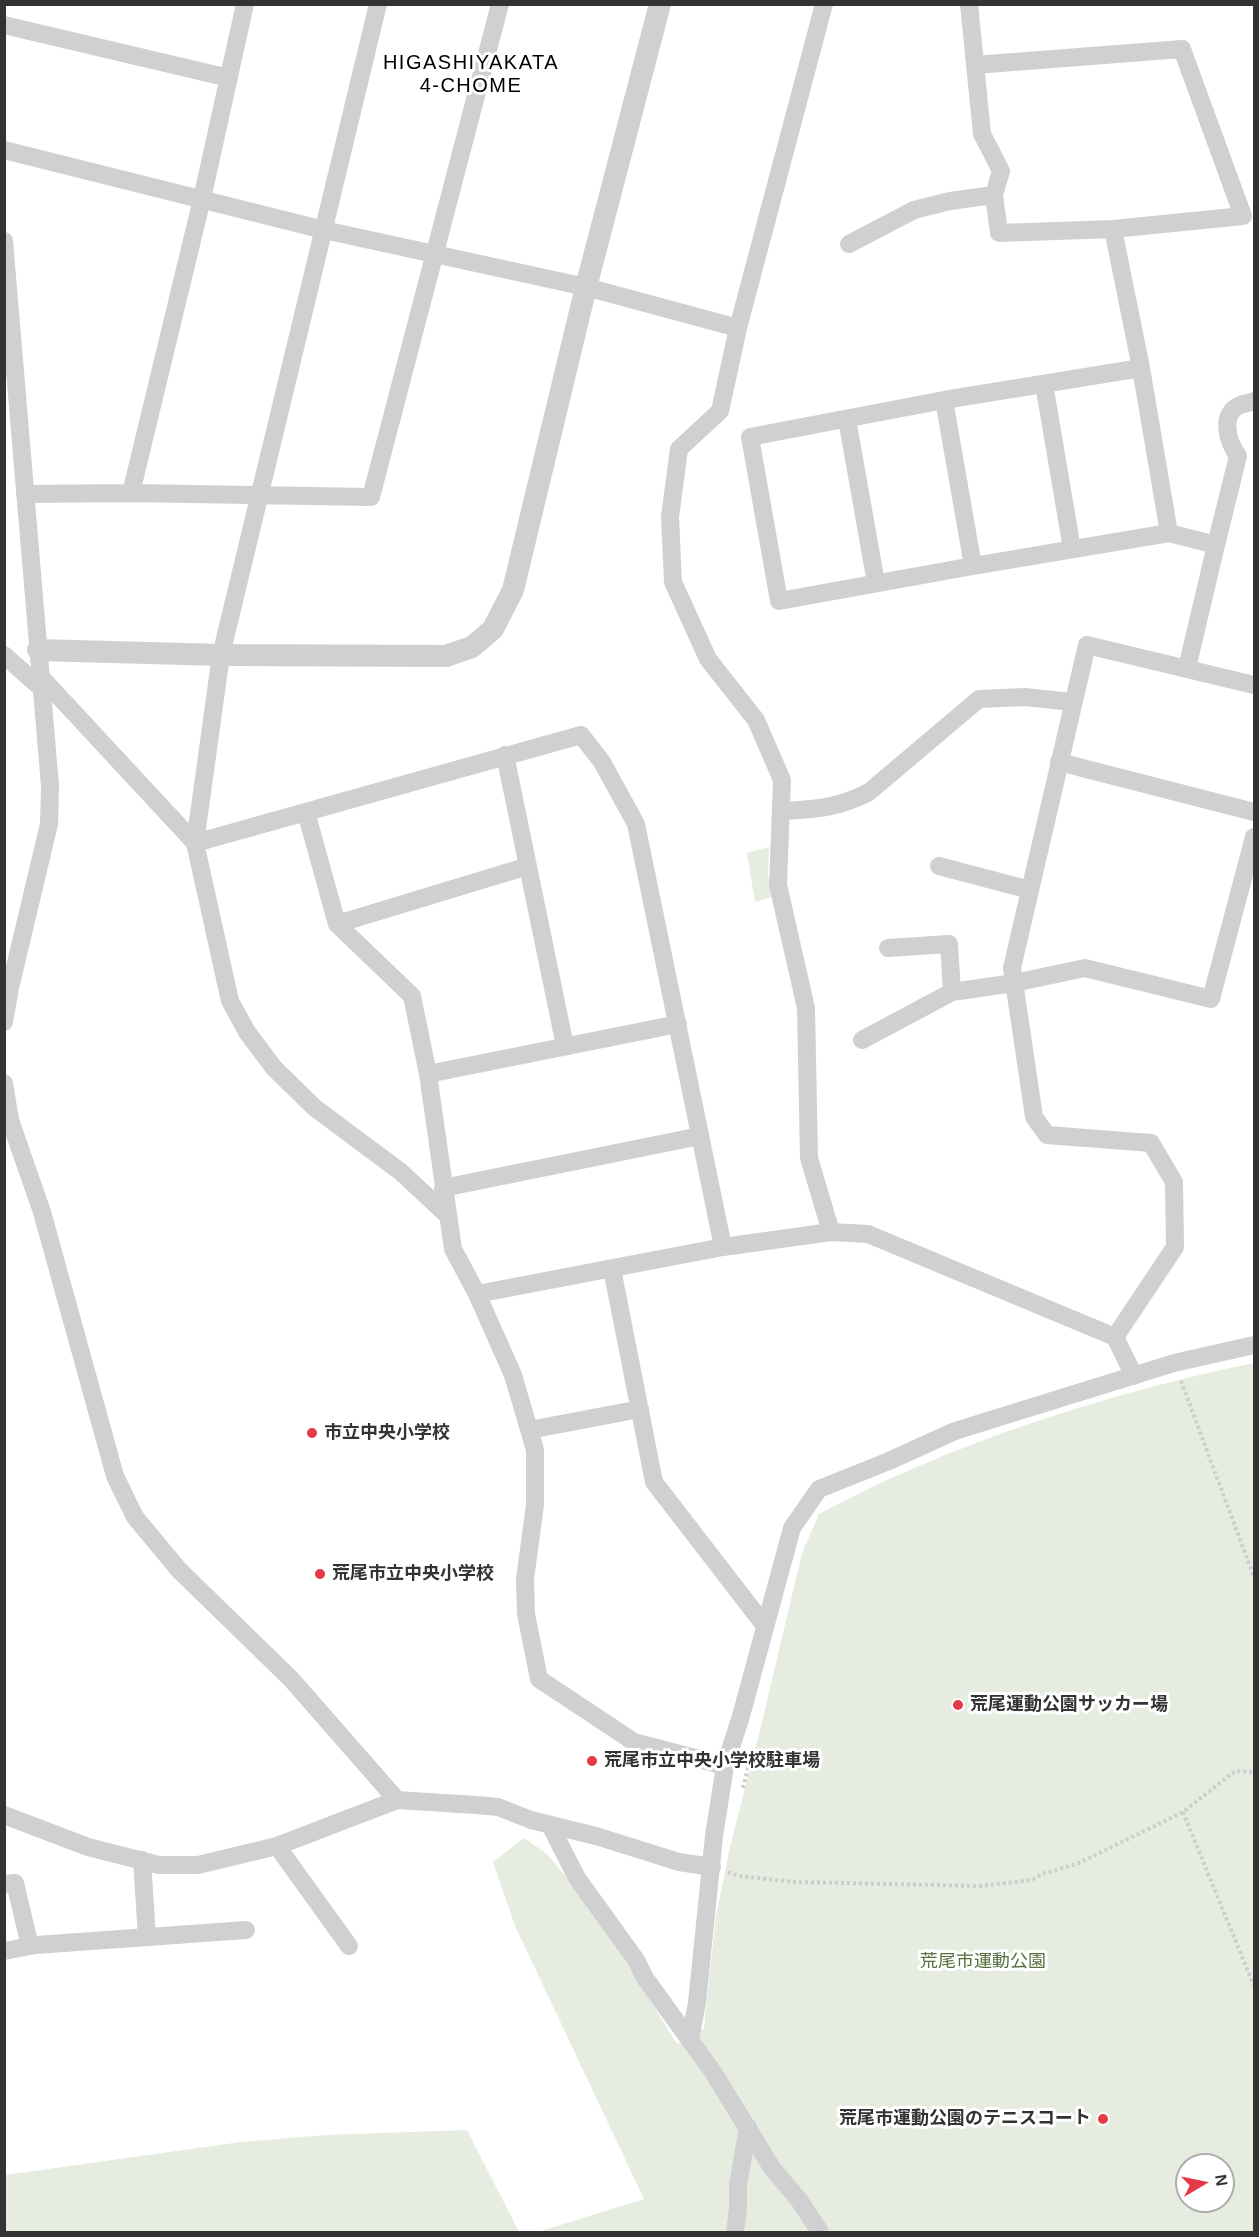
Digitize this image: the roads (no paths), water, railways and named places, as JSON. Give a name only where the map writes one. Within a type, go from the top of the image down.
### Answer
[{"type":"street","points":[[131,492],[202,199],[245,4]]},
{"type":"street","points":[[378,4],[258,496],[222,655],[195,843],[230,1000],[247,1032],[274,1068],[315,1108],[401,1172],[447,1215]]},
{"type":"street","points":[[25,494],[131,492],[371,497],[500,4]]},
{"type":"street","points":[[38,650],[222,655],[446,656],[472,647],[493,629],[513,590],[586,287],[660,4]]},
{"type":"street","points":[[824,4],[738,328],[720,411],[679,449],[670,517],[673,582],[708,659],[756,720],[782,780],[778,885],[806,1008],[809,1158],[831,1232]]},
{"type":"street","points":[[969,4],[981,134],[1001,171],[994,195],[999,233],[1113,229],[1243,216],[1182,49],[975,65]]},
{"type":"street","points":[[4,25],[229,78]]},
{"type":"street","points":[[4,150],[324,230],[435,256],[586,287],[738,328]]},
{"type":"street","points":[[849,244],[914,210],[950,201],[994,195]]},
{"type":"street","points":[[1113,229],[1141,368],[1169,533]]},
{"type":"street","points":[[4,241],[11,407],[25,494],[50,786],[49,824],[4,1022]]},
{"type":"street","points":[[1141,368],[944,400],[750,437],[779,601],[1169,533],[1216,545]]},
{"type":"street","points":[[1044,384],[1072,549]]},
{"type":"street","points":[[944,400],[973,566]]},
{"type":"street","points":[[1187,668],[1238,456],[1230,445],[1227,430],[1229,415],[1238,406],[1254,401]]},
{"type":"street","points":[[847,419],[876,583]]},
{"type":"street","points":[[1115,1337],[1175,1247],[1174,1182],[1151,1143],[1047,1135],[1034,1118],[1012,968],[1087,645],[1254,685]]},
{"type":"street","points":[[4,655],[40,681],[195,843]]},
{"type":"street","points":[[782,811],[826,808],[850,802],[869,792],[979,699],[1025,697],[1072,702]]},
{"type":"street","points":[[195,843],[581,735],[602,762],[636,824],[723,1247]]},
{"type":"street","points":[[505,755],[565,1046]]},
{"type":"street","points":[[1059,762],[1254,812]]},
{"type":"street","points":[[306,812],[336,924],[412,996],[428,1074],[453,1249],[477,1294],[513,1375],[535,1450],[535,1505],[525,1579],[526,1614],[539,1679],[634,1742],[725,1766]]},
{"type":"street","points":[[862,1040],[952,993],[1014,984],[1086,968],[1211,999],[1254,837]]},
{"type":"street","points":[[336,924],[528,866]]},
{"type":"street","points":[[939,866],[1030,890]]},
{"type":"street","points":[[888,948],[949,944],[952,993]]},
{"type":"street","points":[[428,1074],[678,1024]]},
{"type":"street","points":[[4,1083],[10,1120],[42,1212],[115,1476],[135,1517],[179,1570],[291,1679],[397,1800]]},
{"type":"street","points":[[443,1188],[700,1136]]},
{"type":"street","points":[[477,1294],[723,1247],[831,1232],[868,1234],[1115,1337],[1134,1376]]},
{"type":"street","points":[[612,1269],[654,1482],[765,1626]]},
{"type":"street","points":[[690,2039],[697,2003],[714,1836],[725,1766],[741,1716],[792,1528],[819,1489],[955,1431],[1174,1363],[1254,1346]]},
{"type":"street","points":[[529,1431],[640,1409]]},
{"type":"street","points":[[4,1815],[88,1847],[159,1865],[198,1865],[277,1846],[397,1800],[498,1807],[550,1825],[596,1836],[679,1862],[712,1867]]},
{"type":"street","points":[[550,1825],[577,1878],[690,2039],[772,2168],[799,2200],[820,2232]]},
{"type":"street","points":[[277,1846],[349,1946]]},
{"type":"street","points":[[142,1860],[147,1937]]},
{"type":"street","points":[[4,1884],[15,1883],[30,1946]]},
{"type":"street","points":[[4,1951],[30,1946],[246,1930]]},
{"type":"street","points":[[735,2232],[738,2185],[748,2127]]},
{"type":"place","name":"市立中央小学校","points":[[312,1433]]},
{"type":"place","name":"荒尾市立中央小学校","points":[[320,1574]]},
{"type":"place","name":"荒尾運動公園サッカー場","points":[[958,1705]]},
{"type":"place","name":"荒尾市立中央小学校駐車場","points":[[592,1761]]},
{"type":"place","name":"荒尾市運動公園のテニスコート","points":[[1103,2119]]},
{"type":"district","name":"HIGASHIYAKATA 4-CHOME","points":[[471,74]]},
{"type":"park label","name":"荒尾市運動公園","points":[[983,1962]]}]
